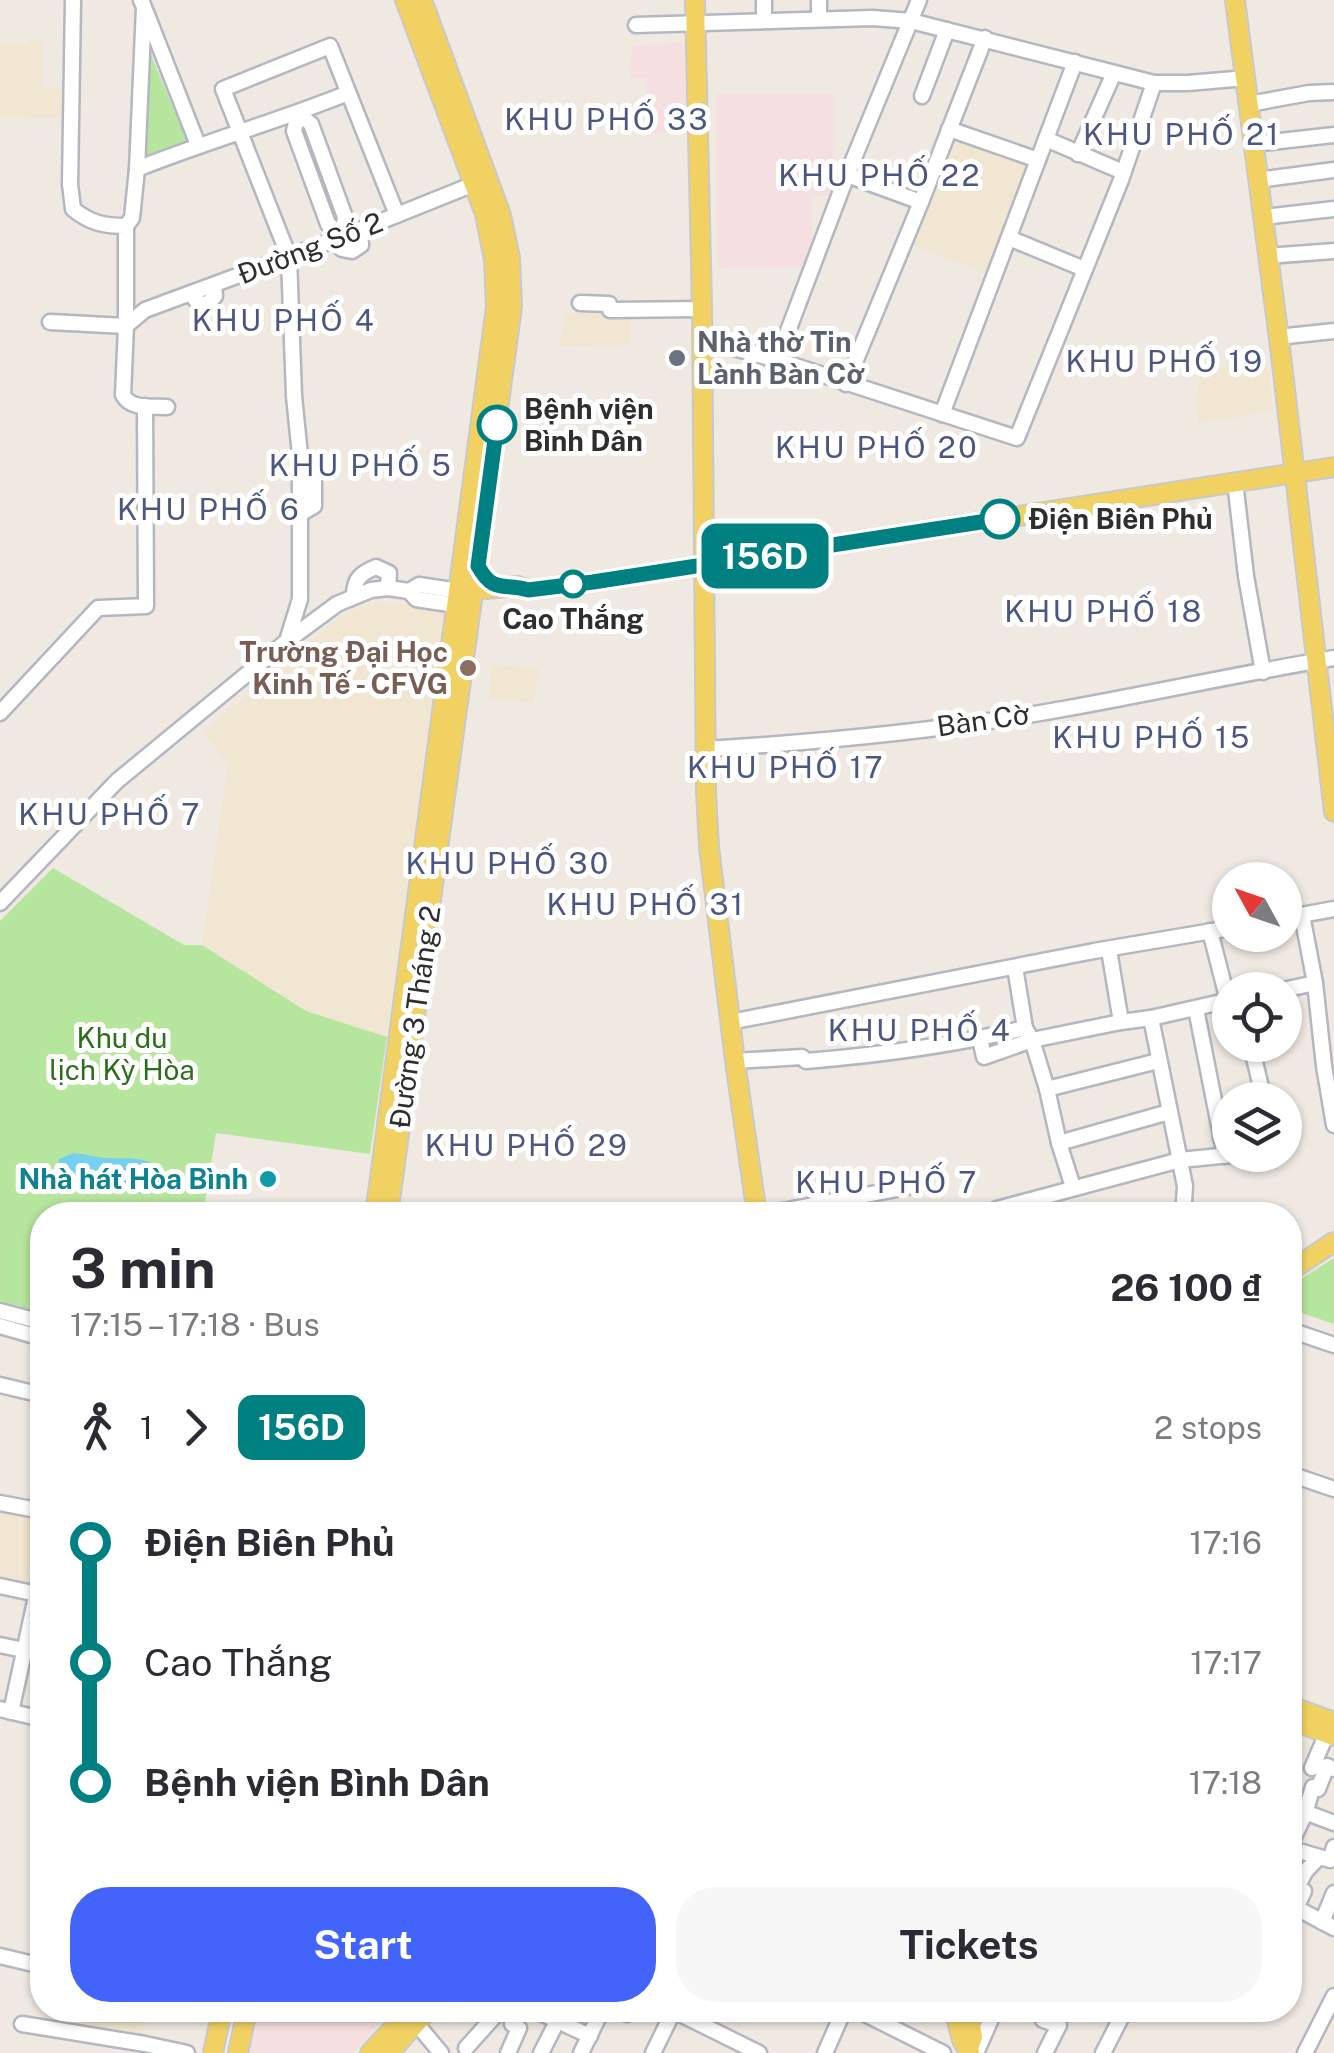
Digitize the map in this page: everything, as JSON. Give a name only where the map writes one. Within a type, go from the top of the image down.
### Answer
[{"type":"main road","name":"Đường 3 Tháng 2","points":[[390,1202],[465,598],[496,307],[492,245],[474,184],[404,0]]},
{"type":"main road","name":"Đường 3 Tháng 2","points":[[377,1202],[465,598],[478,566],[511,324],[510,258],[495,194],[422,0]]},
{"type":"main road","points":[[696,0],[708,847],[734,1061],[758,1202]]},
{"type":"main road","points":[[1235,0],[1294,473],[1325,660],[1334,805]]},
{"type":"main road","points":[[465,598],[501,588],[518,586],[528,590],[704,565],[1334,466]]},
{"type":"main road","points":[[478,566],[486,578],[501,588]]},
{"type":"main road","points":[[465,598],[520,598],[528,590]]},
{"type":"main road","points":[[1302,1248],[1334,1228]]},
{"type":"main road","points":[[1302,1262],[1334,1242]]},
{"type":"main road","points":[[1302,1713],[1332,1730]]},
{"type":"main road","points":[[1302,1723],[1332,1730]]},
{"type":"main road","points":[[213,2053],[232,2022]]},
{"type":"main road","points":[[224,2053],[235,2022]]},
{"type":"main road","points":[[235,2053],[237,2022]]},
{"type":"main road","points":[[370,2053],[408,2022]]},
{"type":"main road","points":[[389,2053],[412,2022]]},
{"type":"main road","points":[[957,2022],[962,2040],[971,2051]]},
{"type":"main road","points":[[970,2022],[971,2051]]},
{"type":"street","points":[[73,0],[73,210],[104,226],[126,226]]},
{"type":"street","points":[[764,0],[764,20]]},
{"type":"street","points":[[819,0],[820,20]]},
{"type":"street","points":[[777,360],[847,175],[920,0]]},
{"type":"street","points":[[142,4],[198,145]]},
{"type":"street","points":[[142,4],[137,168],[132,218],[126,226],[123,396],[126,402],[167,407]]},
{"type":"street","points":[[636,25],[911,20],[1154,83],[1246,78]]},
{"type":"street","points":[[922,96],[948,30]]},
{"type":"street","points":[[846,384],[985,38]]},
{"type":"street","points":[[286,641],[300,599],[300,472],[290,256],[223,89],[330,46],[397,215]]},
{"type":"street","points":[[942,414],[1076,62]]},
{"type":"street","points":[[1078,154],[1114,74]]},
{"type":"street","points":[[702,339],[1017,438],[1123,172],[1154,83]]},
{"type":"street","points":[[1249,104],[1334,92]]},
{"type":"street","points":[[137,168],[348,93]]},
{"type":"street","points":[[298,113],[311,124],[346,217],[338,238]]},
{"type":"street","points":[[949,128],[1038,160]]},
{"type":"street","points":[[1253,144],[1334,135]]},
{"type":"street","points":[[1046,139],[1123,172]]},
{"type":"street","points":[[1258,180],[1334,170]]},
{"type":"street","points":[[847,175],[921,202]]},
{"type":"street","name":"Đường Số 2","points":[[126,326],[145,310],[474,184]]},
{"type":"street","points":[[1262,216],[1334,209]]},
{"type":"street","points":[[1009,238],[1084,269]]},
{"type":"street","points":[[1268,256],[1334,251]]},
{"type":"street","points":[[126,303],[145,310]]},
{"type":"street","points":[[580,304],[609,304],[610,310],[702,310]]},
{"type":"street","points":[[50,322],[126,326]]},
{"type":"street","points":[[1278,337],[1334,332]]},
{"type":"street","points":[[0,713],[98,608],[146,606],[144,406]]},
{"type":"street","points":[[1235,482],[1263,672]]},
{"type":"street","points":[[354,596],[354,583],[364,572],[376,567],[389,573],[388,588]]},
{"type":"street","points":[[0,902],[117,781],[329,609],[372,590],[409,590],[419,585],[465,598]]},
{"type":"street","name":"Bàn Cờ","points":[[706,749],[1064,709],[1325,660]]},
{"type":"street","points":[[1334,909],[1302,915],[1334,1125]]},
{"type":"street","points":[[730,1022],[1210,932],[1221,972]]},
{"type":"street","points":[[1109,950],[1121,1022]]},
{"type":"street","points":[[1015,966],[1029,1034],[1074,1187]]},
{"type":"street","points":[[1302,986],[1315,984]]},
{"type":"street","points":[[734,1061],[848,1058],[1150,1018],[1212,1005]]},
{"type":"street","points":[[1196,1009],[1212,1082]]},
{"type":"street","points":[[1150,1018],[1185,1186],[1184,1202]]},
{"type":"street","points":[[980,1038],[984,1057],[1029,1034]]},
{"type":"street","points":[[1047,1089],[1158,1061]]},
{"type":"street","points":[[1059,1143],[1169,1112]]},
{"type":"street","points":[[1022,1202],[1180,1160],[1212,1157]]},
{"type":"street","points":[[828,1202],[923,1184]]},
{"type":"street","points":[[0,1311],[30,1319]]},
{"type":"street","points":[[0,1326],[30,1335]]},
{"type":"street","points":[[1302,1334],[1334,1345]]},
{"type":"street","points":[[0,1385],[30,1392]]},
{"type":"street","points":[[1302,1478],[1334,1489]]},
{"type":"street","points":[[0,1503],[30,1508]]},
{"type":"street","points":[[0,1586],[30,1593]]},
{"type":"street","points":[[30,1630],[5,1711],[30,1716]]},
{"type":"street","points":[[0,1644],[30,1651]]},
{"type":"street","points":[[1312,1768],[1332,1730]]},
{"type":"street","points":[[1302,1810],[1327,1766],[1334,1769]]},
{"type":"street","points":[[1302,1814],[1334,1823]]},
{"type":"street","points":[[1302,1853],[1330,1860],[1334,1847]]},
{"type":"street","points":[[1302,1878],[1318,1858]]},
{"type":"street","points":[[1302,1911],[1328,1925],[1334,1893]]},
{"type":"street","points":[[0,1956],[30,1963]]},
{"type":"street","points":[[1304,2053],[1334,1998]]},
{"type":"street","points":[[423,2022],[441,2053]]},
{"type":"street","points":[[466,2048],[489,2022]]},
{"type":"street","points":[[508,2053],[519,2028],[513,2022]]},
{"type":"street","points":[[542,2053],[557,2022]]},
{"type":"street","points":[[569,2022],[590,2036]]},
{"type":"street","points":[[581,2053],[596,2022]]},
{"type":"street","points":[[653,2053],[668,2022]]},
{"type":"street","points":[[698,2022],[759,2053]]},
{"type":"street","points":[[825,2053],[839,2022]]},
{"type":"street","points":[[881,2022],[944,2053]]},
{"type":"street","points":[[971,2051],[988,2022]]},
{"type":"street","points":[[1045,2053],[1059,2025],[1050,2022]]},
{"type":"street","points":[[1103,2053],[1119,2022]]},
{"type":"street","points":[[22,2024],[187,2053]]},
{"type":"shaded area","points":[[30,40],[42,40],[42,88],[68,89],[68,110],[54,118],[0,117],[0,44],[29,44]]},
{"type":"shaded area","points":[[686,42],[689,132],[648,133],[646,78],[630,77],[632,46]]},
{"type":"shaded area","points":[[716,94],[834,94],[833,196],[812,196],[812,250],[804,267],[717,268]]},
{"type":"shaded area","points":[[957,135],[1029,163],[985,273],[913,245]]},
{"type":"shaded area","points":[[565,313],[631,313],[631,345],[560,346]]},
{"type":"shaded area","points":[[1267,362],[1273,411],[1199,423],[1196,396],[1200,371],[1218,372],[1219,368]]},
{"type":"shaded area","points":[[377,601],[444,610],[387,1037],[307,1011],[202,945],[228,764],[203,732],[344,614]]},
{"type":"shaded area","points":[[492,665],[539,668],[534,703],[489,698]]},
{"type":"shaded area","points":[[0,1510],[30,1516],[26,1584],[0,1579]]},
{"type":"shaded area","points":[[62,2022],[144,2022],[137,2037]]},
{"type":"shaded area","points":[[251,2022],[381,2022],[354,2053],[245,2053]]},
{"type":"green space","points":[[151,55],[187,141],[141,160],[143,59]]},
{"type":"green space","name":"Khu du lịch Kỳ Hòa","points":[[53,868],[184,945],[202,945],[306,1011],[387,1037],[370,1154],[216,1133],[205,1202],[30,1202],[30,1309],[0,1301],[0,921]]},
{"type":"green space","points":[[1334,1258],[1334,1324],[1302,1313],[1302,1278]]},
{"type":"water","points":[[73,1153],[147,1161],[165,1177],[153,1193],[118,1190],[58,1167],[59,1159]]},
{"type":"bus line","name":"156D","points":[[497,425],[478,566],[486,578],[501,588],[518,586],[528,590],[593,582],[1000,519]]},
{"type":"place","name":"Nhà thờ Tin Lành Bàn Cờ","points":[[677,358]]},
{"type":"place","name":"Bệnh viện Bình Dân","points":[[497,425]]},
{"type":"place","name":"Điện Biên Phủ","points":[[1000,519]]},
{"type":"place","name":"Cao Thắng","points":[[573,584]]},
{"type":"place","name":"Trường Đại Học Kinh Tế - CFVG","points":[[468,668]]},
{"type":"place","name":"Nhà hát Hòa Bình","points":[[268,1179]]},
{"type":"district","name":"KHU PHỐ 33","points":[[607,120]]},
{"type":"district","name":"KHU PHỐ 21","points":[[1182,135]]},
{"type":"district","name":"KHU PHỐ 22","points":[[880,176]]},
{"type":"district","name":"KHU PHỐ 4","points":[[284,321]]},
{"type":"district","name":"KHU PHỐ 19","points":[[1165,362]]},
{"type":"district","name":"KHU PHỐ 20","points":[[877,448]]},
{"type":"district","name":"KHU PHỐ 5","points":[[361,466]]},
{"type":"district","name":"KHU PHỐ 6","points":[[209,510]]},
{"type":"district","name":"KHU PHỐ 18","points":[[1104,612]]},
{"type":"district","name":"KHU PHỐ 15","points":[[1152,738]]},
{"type":"district","name":"KHU PHỐ 17","points":[[786,768]]},
{"type":"district","name":"KHU PHỐ 7","points":[[110,815]]},
{"type":"district","name":"KHU PHỐ 30","points":[[508,864]]},
{"type":"district","name":"KHU PHỐ 31","points":[[646,905]]},
{"type":"district","name":"KHU PHỐ 4","points":[[920,1031]]},
{"type":"district","name":"KHU PHỐ 29","points":[[527,1146]]},
{"type":"district","name":"KHU PHỐ 7","points":[[887,1183]]}]
